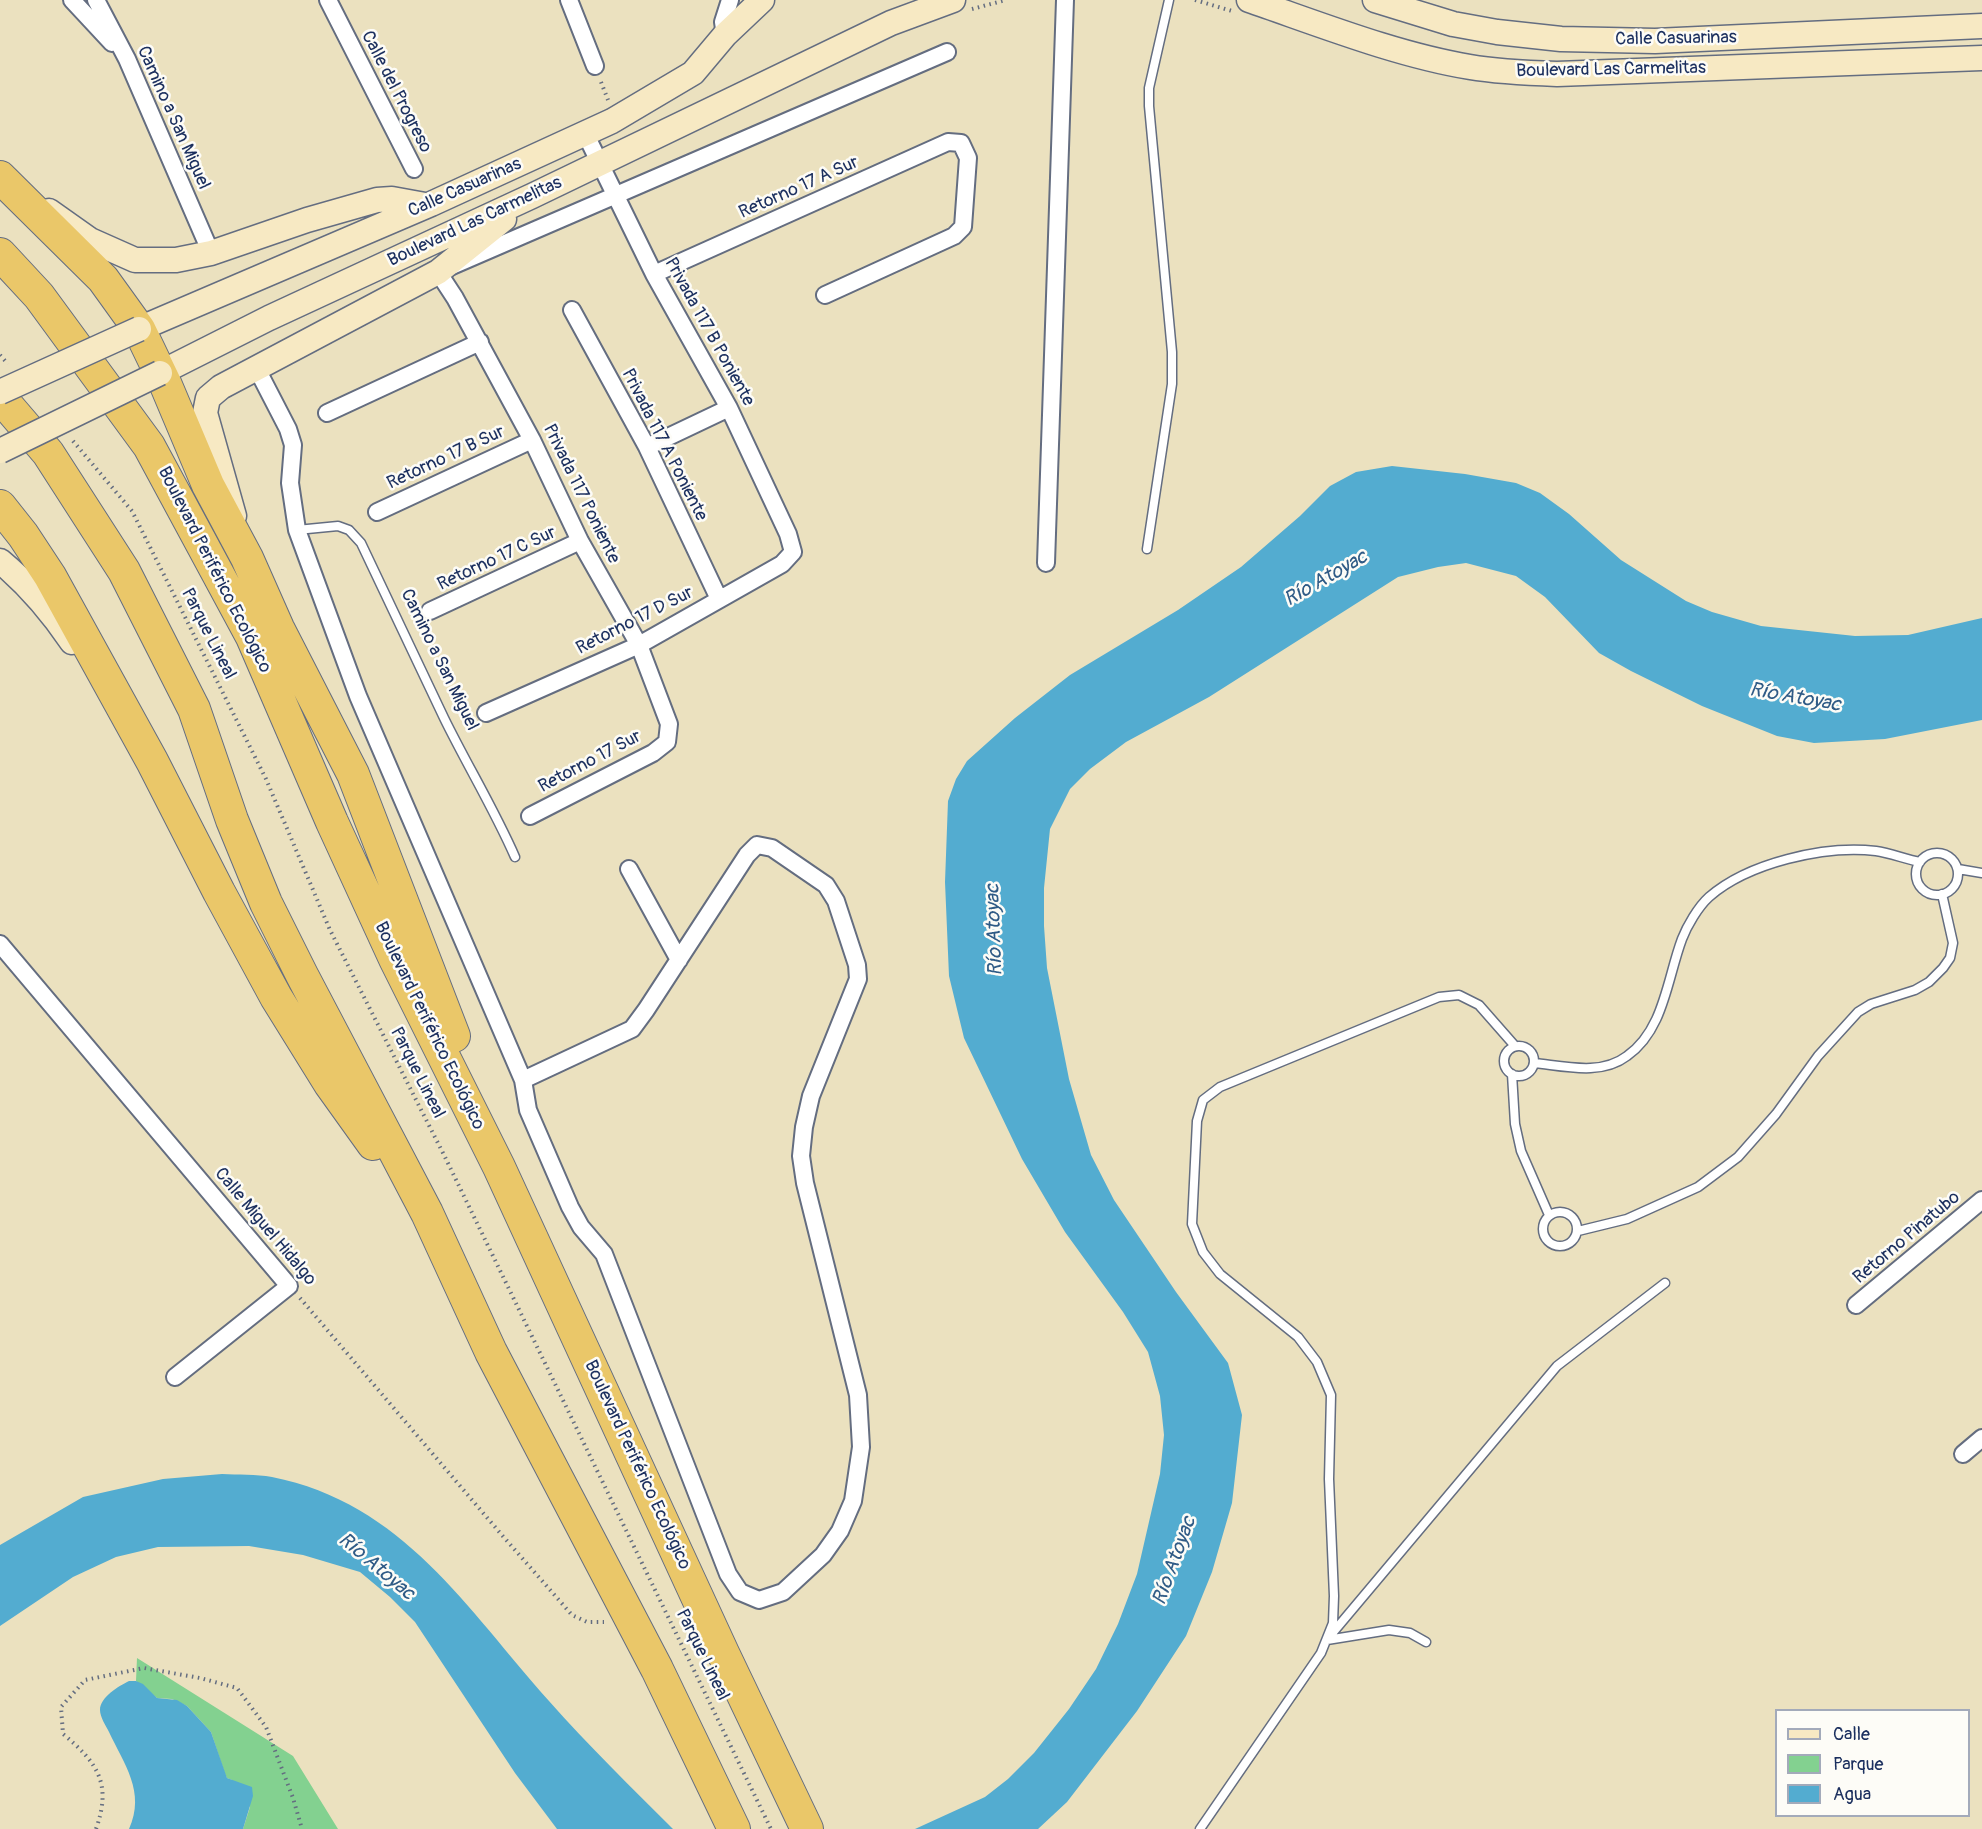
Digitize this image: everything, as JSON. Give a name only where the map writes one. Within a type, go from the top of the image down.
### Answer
[{"type":"highway","points":[[0,177],[103,279],[139,329],[208,485],[247,558],[278,628],[352,774],[470,1076],[499,1167]]},
{"type":"highway","name":"Boulevard Periférico Ecológico","points":[[0,254],[39,296],[149,446],[252,637],[332,822],[395,959],[499,1167],[723,1653],[807,1829]]},
{"type":"highway","points":[[7,385],[124,571],[194,708],[232,820],[266,903],[427,1213],[491,1352],[657,1669],[734,1829]]},
{"type":"highway","points":[[0,506],[50,576],[152,760],[219,892],[276,997],[348,1111],[427,1213]]},
{"type":"main road","name":"Calle Casuarinas","points":[[139,329],[425,205],[622,115],[693,73],[725,35],[762,0]]},
{"type":"main road","name":"Boulevard Las Carmelitas","points":[[0,451],[269,318],[532,196],[891,23],[953,0]]},
{"type":"main road","name":"Boulevard Las Carmelitas","points":[[1249,0],[1418,56],[1470,67],[1511,72],[1569,74],[1982,58]]},
{"type":"main road","points":[[1328,27],[1352,27],[1361,22],[1367,8],[1365,0]]},
{"type":"main road","name":"Calle Casuarinas","points":[[1375,0],[1454,24],[1497,32],[1561,39],[1655,41],[1982,26]]},
{"type":"main road","points":[[0,177],[90,240],[135,260],[176,260],[211,253],[307,220],[376,200],[392,199],[425,205]]},
{"type":"main road","points":[[247,558],[205,413],[208,398],[221,387],[438,272],[532,196]]},
{"type":"main road","points":[[0,393],[139,329]]},
{"type":"main road","points":[[0,561],[24,580],[51,611],[152,760]]},
{"type":"street","points":[[72,0],[127,59]]},
{"type":"street","name":"Camino a San Miguel","points":[[96,0],[127,59],[211,253]]},
{"type":"street","name":"Calle del Progreso","points":[[327,0],[414,170]]},
{"type":"street","points":[[569,0],[595,66]]},
{"type":"street","points":[[725,35],[723,22],[730,0]]},
{"type":"street","points":[[1046,563],[1065,0]]},
{"type":"street","points":[[438,272],[947,52]]},
{"type":"street","name":"Privada 117 B Poniente","points":[[585,133],[654,274],[729,408],[788,534],[793,552]]},
{"type":"street","name":"Retorno 17 A Sur","points":[[654,274],[948,142],[961,143],[968,158],[963,227],[954,236],[825,295]]},
{"type":"street","name":"Privada 117 Poniente","points":[[438,272],[480,342],[532,440],[580,541],[639,645],[669,724],[667,742]]},
{"type":"street","name":"Privada 117 A Poniente","points":[[572,310],[647,447],[719,599]]},
{"type":"street","points":[[327,414],[480,342]]},
{"type":"street","points":[[257,369],[288,429],[293,445],[290,483],[297,530],[358,696],[523,1080],[528,1110],[570,1207],[581,1227],[604,1254],[728,1574],[740,1592],[759,1600],[783,1592],[823,1555],[840,1531],[854,1501],[861,1447],[858,1395],[801,1156],[804,1127],[811,1096],[858,979],[857,965],[836,901],[826,885],[772,848],[757,845],[747,855],[632,1029],[523,1080]]},
{"type":"street","points":[[647,447],[729,408]]},
{"type":"street","name":"Retorno 17 B Sur","points":[[377,512],[532,440]]},
{"type":"street","name":"Retorno 17 C Sur","points":[[430,611],[580,541]]},
{"type":"street","name":"Retorno 17 D Sur","points":[[486,713],[639,645],[782,564],[793,552]]},
{"type":"street","name":"Retorno 17 Sur","points":[[530,816],[653,753],[667,742]]},
{"type":"street","points":[[628,869],[679,960]]},
{"type":"street","name":"Calle Miguel Hidalgo","points":[[0,944],[5,962],[289,1286]]},
{"type":"street","name":"Retorno Pinatubo","points":[[1856,1305],[1982,1200]]},
{"type":"street","points":[[176,1377],[289,1286]]},
{"type":"street","points":[[1963,1454],[1982,1438]]},
{"type":"lane","points":[[1147,549],[1172,384],[1172,352],[1149,106],[1149,88],[1169,0]]},
{"type":"lane","name":"Camino a San Miguel","points":[[297,530],[338,526],[349,530],[361,543],[444,718],[499,821],[515,857]]},
{"type":"lane","points":[[1534,1063],[1590,1068],[1607,1066],[1627,1057],[1655,1025],[1683,938],[1693,918],[1706,899],[1726,884],[1785,859],[1825,851],[1875,851],[1920,862]]},
{"type":"lane","points":[[1941,853],[1949,856],[1958,869],[1955,885],[1942,894],[1926,891],[1917,878],[1920,862],[1926,856],[1941,853]]},
{"type":"lane","points":[[1958,869],[1982,873]]},
{"type":"lane","points":[[1578,1231],[1574,1218],[1562,1211],[1549,1215],[1544,1220],[1543,1234],[1546,1240],[1551,1244],[1565,1246],[1571,1243],[1578,1231],[1627,1219],[1698,1187],[1738,1157],[1776,1113],[1818,1056],[1858,1012],[1871,1004],[1915,990],[1929,982],[1943,969],[1950,958],[1953,943],[1942,894]]},
{"type":"lane","points":[[1200,1829],[1321,1653],[1333,1623],[1334,1596],[1329,1479],[1331,1395],[1317,1362],[1299,1337],[1220,1274],[1203,1252],[1192,1224],[1197,1121],[1203,1100],[1220,1087],[1439,997],[1459,995],[1479,1005],[1515,1046]]},
{"type":"lane","points":[[1515,1046],[1525,1046],[1533,1053],[1534,1063],[1530,1072],[1521,1076],[1512,1074],[1504,1065],[1506,1053],[1515,1046]]},
{"type":"lane","points":[[1512,1074],[1515,1124],[1521,1151],[1549,1215]]},
{"type":"lane","points":[[1327,1640],[1557,1366],[1665,1283]]},
{"type":"lane","points":[[1327,1640],[1389,1630],[1410,1633],[1426,1642]]},
{"type":"path","points":[[595,66],[610,104]]},
{"type":"path","points":[[0,355],[7,385]]},
{"type":"path","name":"Parque Lineal","points":[[66,433],[132,511],[266,779],[330,930],[444,1155],[771,1829]]},
{"type":"path","name":"Calle Miguel Hidalgo","points":[[289,1286],[572,1615],[587,1622],[602,1623],[628,1614]]},
{"type":"path","points":[[96,1829],[104,1799],[96,1768],[81,1749],[63,1734],[61,1707],[85,1680],[144,1668],[200,1678],[237,1688],[266,1727],[293,1798],[302,1829]]},
{"type":"green space","points":[[137,1658],[293,1756],[338,1829],[243,1829],[250,1807],[232,1780],[227,1778],[211,1732],[187,1706],[172,1699],[157,1698],[136,1681]]},
{"type":"water","name":"Río Atoyac","points":[[1392,466],[1465,474],[1516,483],[1540,493],[1569,514],[1621,560],[1686,601],[1712,612],[1761,626],[1855,636],[1908,635],[1982,618],[1982,720],[1885,739],[1814,743],[1777,736],[1702,706],[1631,671],[1599,653],[1545,597],[1516,576],[1466,563],[1398,577],[1209,697],[1126,742],[1090,769],[1070,789],[1050,829],[1044,888],[1047,968],[1069,1079],[1091,1155],[1114,1200],[1176,1292],[1228,1363],[1242,1415],[1232,1503],[1212,1572],[1186,1636],[1137,1711],[1067,1802],[1038,1829],[915,1829],[985,1797],[1008,1779],[1034,1753],[1069,1709],[1096,1669],[1118,1624],[1137,1574],[1160,1474],[1164,1435],[1160,1396],[1148,1352],[1123,1312],[1065,1232],[1022,1159],[964,1038],[949,976],[945,882],[948,801],[956,779],[967,761],[1015,718],[1070,675],[1178,610],[1241,567],[1300,516],[1330,486],[1356,472]]},
{"type":"water","name":"Río Atoyac","points":[[222,1474],[272,1477],[318,1490],[359,1510],[396,1535],[429,1564],[549,1701],[673,1829],[557,1829],[515,1773],[415,1622],[360,1572],[303,1555],[249,1546],[158,1547],[116,1557],[73,1577],[0,1626],[0,1545],[83,1497],[163,1479]]},
{"type":"water","points":[[129,1681],[143,1684],[157,1698],[177,1700],[187,1706],[211,1732],[227,1778],[252,1787],[253,1796],[243,1829],[129,1829],[134,1816],[134,1790],[100,1710],[107,1696]]}]
